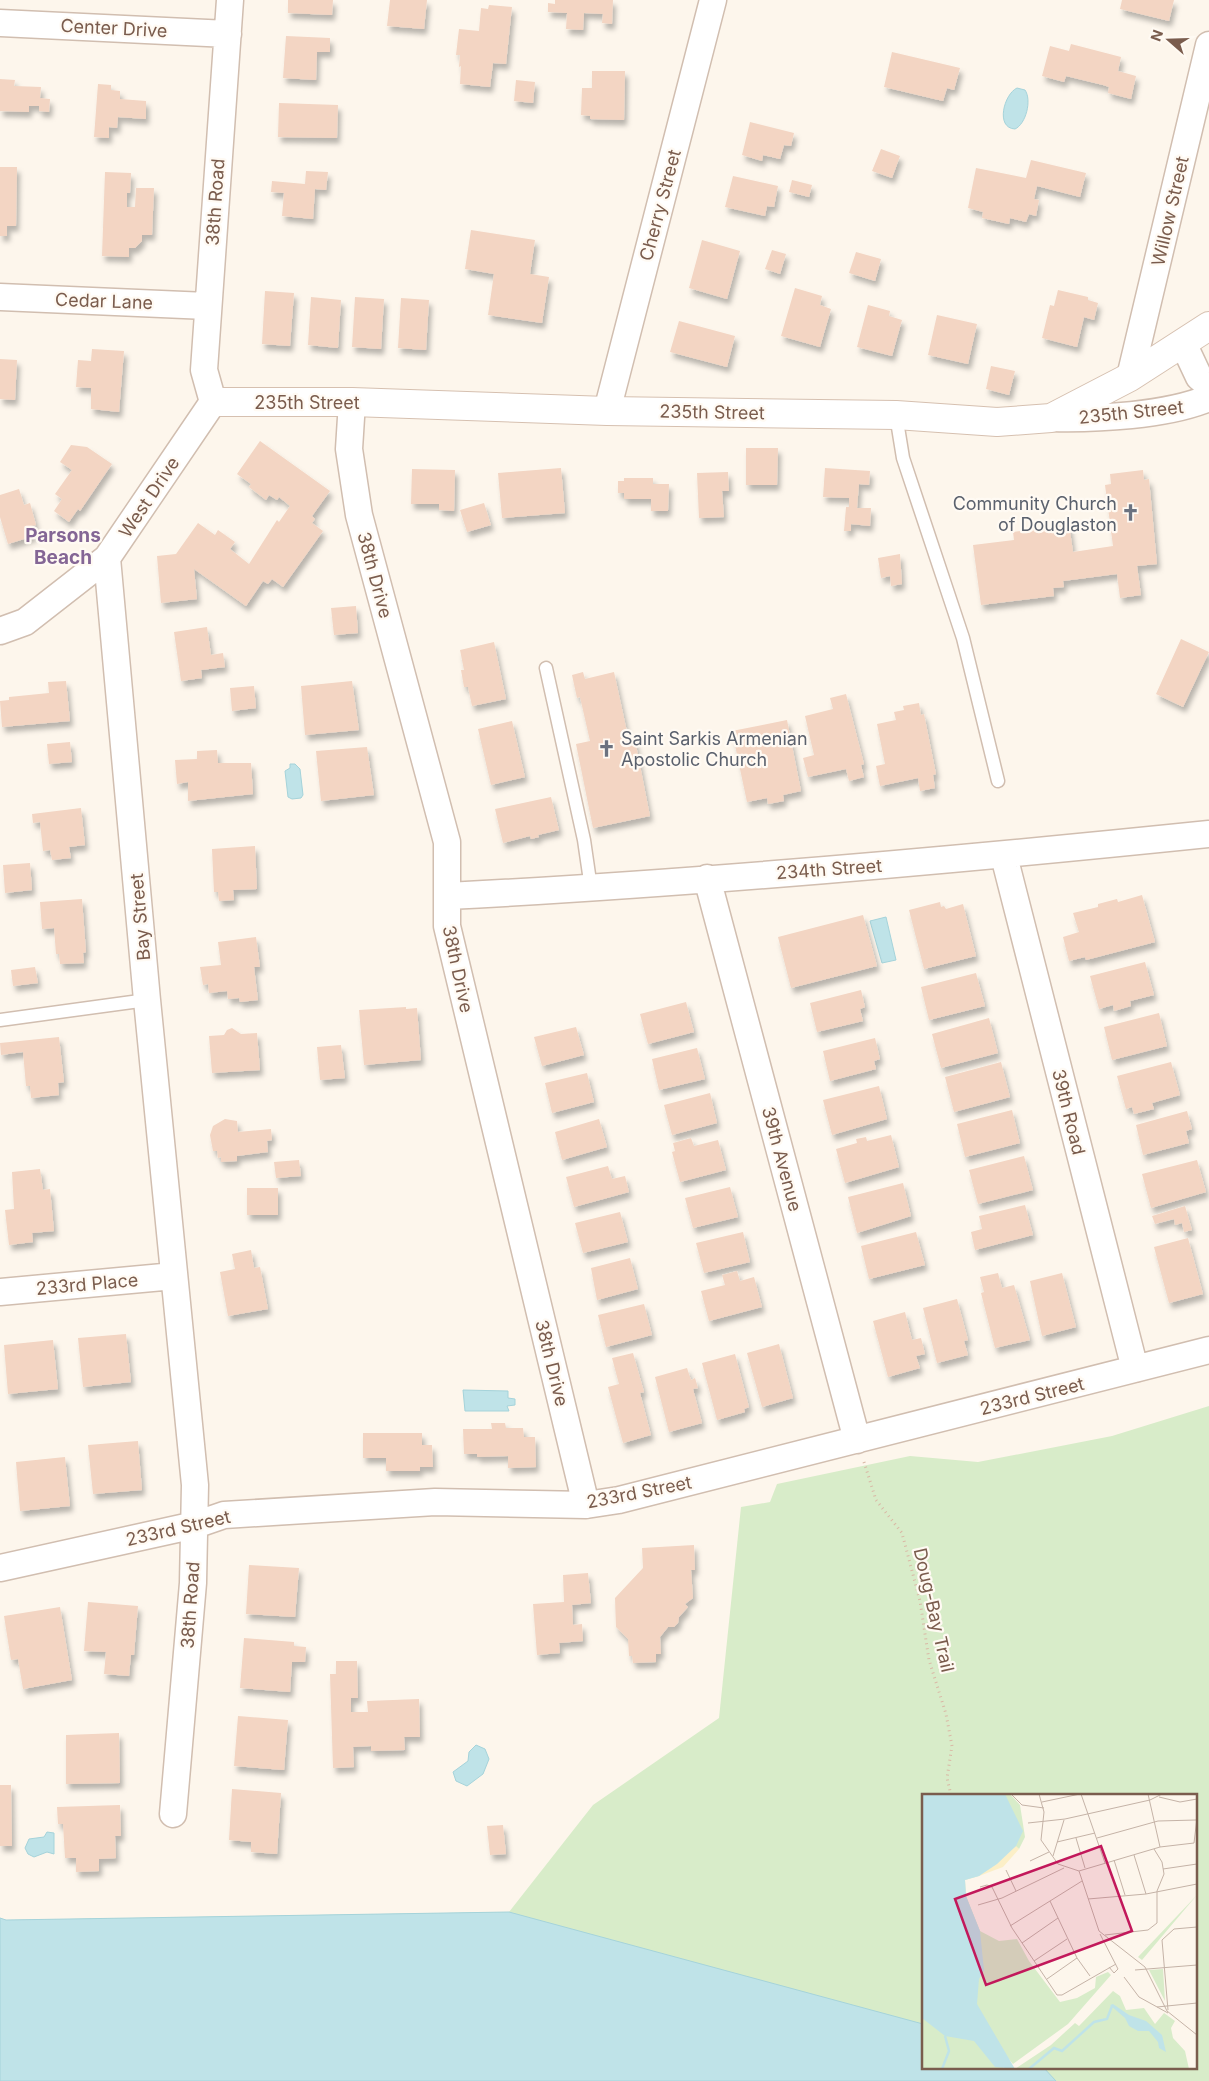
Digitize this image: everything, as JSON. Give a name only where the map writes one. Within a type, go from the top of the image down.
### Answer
[{"type":"main road","points":[[1051,418],[1130,377],[1209,326]]},
{"type":"main road","name":"235th Street","points":[[213,402],[352,402],[607,411],[896,415],[997,422],[1051,418]]},
{"type":"street","name":"38th Road","points":[[213,402],[204,370],[230,0]]},
{"type":"street","name":"Cherry Street","points":[[607,411],[713,0]]},
{"type":"street","name":"Center Drive","points":[[0,23],[228,34]]},
{"type":"street","name":"Willow Street","points":[[1130,377],[1209,45]]},
{"type":"street","name":"Cedar Lane","points":[[0,297],[207,306]]},
{"type":"street","points":[[1183,343],[1199,377],[1209,385]]},
{"type":"street","name":"235th Street","points":[[1051,418],[1096,419],[1192,405],[1209,398]]},
{"type":"street","name":"West Drive","points":[[0,631],[25,622],[108,558],[213,402]]},
{"type":"street","name":"38th Drive","points":[[352,402],[350,449],[359,515],[446,842],[447,926],[586,1504]]},
{"type":"street","name":"Bay Street","points":[[108,558],[147,1000],[174,1276]]},
{"type":"street","name":"234th Street","points":[[448,896],[591,888],[1004,856],[1209,834]]},
{"type":"street","name":"39th Road","points":[[1004,856],[1134,1369]]},
{"type":"street","name":"39th Avenue","points":[[708,878],[857,1440]]},
{"type":"street","name":"38th Road","points":[[173,1814],[193,1583],[195,1525],[195,1485],[174,1276]]},
{"type":"street","name":"233rd Place","points":[[0,1292],[174,1276]]},
{"type":"street","name":"233rd Street","points":[[0,1568],[195,1525],[224,1515],[435,1502],[586,1504],[619,1500],[1209,1350]]},
{"type":"lane","points":[[896,415],[904,458],[963,638],[998,781]]},
{"type":"lane","points":[[546,668],[582,830],[591,888]]},
{"type":"lane","points":[[0,1020],[147,1000]]},
{"type":"path","name":"Doug-Bay Trail","points":[[857,1440],[876,1500],[902,1533],[920,1601],[929,1660],[946,1714],[952,1746],[947,1778],[951,1794]]},
{"type":"green space","points":[[1209,1406],[1209,2081],[772,2081],[123,1987],[0,1918],[6,1920],[509,1912],[593,1805],[719,1718],[741,1507],[770,1502],[777,1484],[910,1456],[978,1462],[1112,1436]]},
{"type":"water","points":[[1017,88],[1025,90],[1028,105],[1025,117],[1015,129],[1005,123],[1003,117],[1005,103],[1012,91]]},
{"type":"water","points":[[290,764],[295,764],[300,769],[303,795],[301,798],[292,799],[288,797],[285,771],[290,768]]},
{"type":"water","points":[[886,917],[896,960],[882,963],[870,921]]},
{"type":"water","points":[[463,1390],[508,1391],[508,1398],[515,1399],[515,1405],[507,1406],[509,1411],[465,1411]]},
{"type":"water","points":[[476,1745],[485,1749],[489,1759],[483,1774],[467,1786],[456,1781],[453,1772],[468,1761],[469,1752]]},
{"type":"water","points":[[47,1832],[54,1833],[54,1854],[47,1852],[34,1857],[28,1854],[25,1848],[29,1839],[44,1837]]},
{"type":"water","points":[[509,1912],[922,2024],[922,2068],[1044,2068],[1056,2081],[0,2081],[0,1918],[6,1920]]},
{"type":"building","points":[[288,0],[333,0],[332,15],[288,13]]},
{"type":"building","points":[[390,0],[427,0],[424,29],[387,26]]},
{"type":"building","points":[[555,0],[613,0],[612,24],[602,23],[603,14],[584,13],[583,30],[566,29],[567,13],[548,12],[548,3],[555,4]]},
{"type":"building","points":[[1122,0],[1174,0],[1169,21],[1120,9]]},
{"type":"building","points":[[489,5],[512,7],[506,64],[493,63],[490,87],[460,84],[460,55],[456,55],[459,29],[479,31],[481,8],[488,9]]},
{"type":"building","points":[[286,36],[330,38],[330,52],[317,52],[316,80],[283,78]]},
{"type":"building","points":[[1071,44],[1121,57],[1118,71],[1136,76],[1131,99],[1108,93],[1109,87],[1103,85],[1066,76],[1064,82],[1042,76],[1050,46],[1069,51]]},
{"type":"building","points":[[892,52],[960,68],[954,90],[947,88],[943,101],[884,87]]},
{"type":"building","points":[[592,71],[625,71],[624,120],[590,119],[590,116],[581,115],[582,88],[592,88]]},
{"type":"building","points":[[0,79],[15,80],[14,86],[41,87],[40,98],[50,99],[49,112],[39,111],[39,106],[29,106],[29,112],[0,111]]},
{"type":"building","points":[[516,80],[535,82],[533,103],[514,101]]},
{"type":"building","points":[[98,84],[111,85],[111,90],[120,91],[120,99],[146,101],[146,119],[118,117],[117,128],[109,127],[109,138],[94,137]]},
{"type":"building","points":[[279,103],[338,105],[337,138],[278,137]]},
{"type":"building","points":[[750,122],[794,133],[791,146],[784,145],[780,159],[763,155],[762,161],[742,155]]},
{"type":"building","points":[[881,149],[900,156],[892,178],[872,171]]},
{"type":"building","points":[[1031,160],[1086,173],[1080,197],[1037,186],[1034,199],[1039,200],[1036,216],[1029,214],[1026,222],[1010,218],[1009,224],[982,218],[983,212],[968,208],[976,168],[1026,178]]},
{"type":"building","points":[[0,167],[17,167],[16,226],[7,226],[7,236],[0,236]]},
{"type":"building","points":[[306,171],[328,172],[326,190],[315,189],[313,219],[282,216],[284,193],[271,192],[272,181],[305,184]]},
{"type":"building","points":[[105,172],[131,173],[130,193],[127,193],[127,207],[135,207],[136,188],[154,188],[152,235],[142,235],[142,241],[135,248],[129,248],[129,257],[102,256]]},
{"type":"building","points":[[733,176],[778,186],[774,207],[767,206],[765,216],[725,207]]},
{"type":"building","points":[[792,180],[812,185],[809,197],[789,192]]},
{"type":"building","points":[[471,230],[535,240],[530,274],[549,277],[542,323],[488,315],[494,274],[465,269]]},
{"type":"building","points":[[702,240],[740,251],[727,299],[689,288]]},
{"type":"building","points":[[772,250],[786,254],[780,274],[765,269]]},
{"type":"building","points":[[856,252],[881,259],[875,281],[849,273]]},
{"type":"building","points":[[795,288],[822,296],[820,305],[831,309],[820,347],[781,336]]},
{"type":"building","points":[[1058,290],[1088,297],[1088,300],[1098,303],[1094,320],[1084,317],[1077,347],[1042,338],[1050,305],[1054,306]]},
{"type":"building","points":[[265,291],[294,293],[290,346],[262,344]]},
{"type":"building","points":[[311,297],[341,300],[338,348],[308,345]]},
{"type":"building","points":[[355,297],[384,299],[381,349],[352,347]]},
{"type":"building","points":[[401,298],[429,300],[426,350],[398,348]]},
{"type":"building","points":[[868,305],[890,311],[889,316],[902,320],[892,356],[857,347]]},
{"type":"building","points":[[937,315],[977,324],[968,364],[928,355]]},
{"type":"building","points":[[679,321],[735,336],[727,367],[670,352]]},
{"type":"building","points":[[92,349],[124,351],[119,412],[91,409],[91,388],[76,387],[78,360],[91,361]]},
{"type":"building","points":[[0,359],[17,360],[15,400],[0,399]]},
{"type":"building","points":[[991,366],[1015,371],[1009,395],[986,389]]},
{"type":"building","points":[[260,441],[330,491],[312,516],[315,519],[312,523],[323,531],[283,587],[272,579],[268,584],[263,581],[246,606],[194,569],[197,599],[161,603],[157,556],[176,554],[198,523],[215,535],[218,530],[235,542],[230,549],[249,564],[277,520],[279,522],[290,506],[279,497],[277,500],[269,495],[266,500],[249,487],[251,484],[237,474]]},
{"type":"building","points":[[71,445],[87,447],[112,464],[80,511],[78,509],[69,522],[54,511],[62,499],[55,494],[72,470],[60,462]]},
{"type":"building","points":[[746,448],[778,448],[777,485],[746,485]]},
{"type":"building","points":[[561,468],[565,513],[502,518],[498,473]]},
{"type":"building","points":[[825,468],[870,471],[869,485],[859,484],[857,508],[871,508],[870,526],[851,524],[851,531],[844,531],[846,507],[849,507],[849,498],[823,497]]},
{"type":"building","points":[[412,469],[455,470],[454,511],[439,510],[439,504],[411,504]]},
{"type":"building","points":[[1143,470],[1144,480],[1149,479],[1157,564],[1137,566],[1141,595],[1120,598],[1117,574],[1063,581],[1064,587],[1053,588],[1054,596],[981,605],[973,545],[1014,540],[1013,532],[1069,524],[1073,552],[1113,546],[1105,485],[1111,484],[1110,474]]},
{"type":"building","points":[[728,472],[729,491],[722,491],[724,517],[699,518],[697,473]]},
{"type":"building","points":[[624,478],[653,478],[653,484],[669,484],[668,511],[651,511],[651,499],[624,499],[624,493],[618,493],[618,481],[624,481]]},
{"type":"building","points":[[19,489],[24,505],[30,503],[36,525],[31,526],[34,536],[8,544],[0,517],[0,495]]},
{"type":"building","points":[[484,503],[491,525],[467,532],[460,510]]},
{"type":"building","points":[[900,554],[902,584],[891,586],[890,576],[881,578],[878,558]]},
{"type":"building","points":[[356,606],[358,633],[334,635],[331,608]]},
{"type":"building","points":[[207,627],[211,655],[223,653],[225,667],[201,670],[202,678],[181,681],[174,632]]},
{"type":"building","points":[[1181,639],[1209,652],[1183,707],[1156,694]]},
{"type":"building","points":[[494,642],[506,699],[472,706],[468,687],[464,687],[461,670],[464,670],[460,650]]},
{"type":"building","name":"Saint Sarkis Armenian Apostolic Church","points":[[583,672],[585,679],[614,672],[629,741],[635,740],[650,816],[593,828],[576,744],[590,741],[580,697],[577,698],[572,675]]},
{"type":"building","points":[[66,681],[70,721],[2,727],[0,701],[9,700],[9,697],[49,693],[48,682]]},
{"type":"building","points":[[352,681],[359,730],[305,735],[301,686]]},
{"type":"building","points":[[254,686],[256,708],[232,711],[230,688]]},
{"type":"building","points":[[846,694],[864,764],[861,765],[864,777],[849,781],[846,769],[808,777],[803,758],[814,755],[805,716],[833,709],[830,698]]},
{"type":"building","points":[[919,703],[921,715],[924,714],[936,774],[933,775],[935,788],[920,791],[918,778],[880,786],[876,766],[885,764],[877,724],[896,720],[894,712],[904,710],[903,706]]},
{"type":"building","points":[[787,720],[801,791],[783,795],[784,801],[768,804],[767,798],[747,802],[732,731]]},
{"type":"building","points":[[512,721],[525,777],[491,785],[478,729]]},
{"type":"building","points":[[70,742],[72,762],[49,764],[47,744]]},
{"type":"building","points":[[367,747],[374,795],[321,801],[316,751]]},
{"type":"building","points":[[217,750],[218,763],[251,763],[253,794],[188,801],[188,782],[177,784],[175,760],[197,759],[197,751]]},
{"type":"building","points":[[551,797],[559,830],[538,835],[539,837],[531,839],[530,836],[503,843],[495,809]]},
{"type":"building","points":[[81,808],[85,845],[69,847],[71,858],[52,860],[50,850],[43,851],[40,822],[33,823],[32,814]]},
{"type":"building","points":[[255,846],[257,889],[233,890],[234,900],[219,901],[218,892],[214,892],[212,849]]},
{"type":"building","points":[[30,863],[32,890],[5,893],[3,865]]},
{"type":"building","points":[[1142,895],[1155,942],[1086,960],[1085,957],[1069,961],[1063,937],[1079,932],[1073,913],[1098,907],[1098,904],[1117,899],[1118,902]]},
{"type":"building","points":[[82,899],[86,952],[83,953],[84,963],[60,964],[59,954],[56,954],[54,928],[42,929],[40,902]]},
{"type":"building","points":[[940,902],[941,907],[944,906],[946,909],[963,904],[976,956],[924,969],[909,910]]},
{"type":"building","points":[[863,915],[877,966],[791,988],[778,937]]},
{"type":"building","points":[[256,937],[260,967],[254,967],[258,1000],[240,1002],[239,998],[228,999],[227,991],[209,993],[208,984],[203,985],[200,967],[221,965],[218,942]]},
{"type":"building","points":[[1145,962],[1154,995],[1130,1001],[1131,1006],[1114,1011],[1113,1005],[1099,1009],[1090,976]]},
{"type":"building","points":[[35,967],[38,983],[13,986],[11,970]]},
{"type":"building","points":[[976,973],[985,1006],[929,1020],[921,987]]},
{"type":"building","points":[[861,990],[865,1007],[860,1009],[863,1021],[817,1032],[810,1003]]},
{"type":"building","points":[[686,1002],[694,1032],[648,1044],[640,1014]]},
{"type":"building","points":[[406,1007],[406,1009],[417,1008],[421,1060],[364,1065],[359,1010]]},
{"type":"building","points":[[1159,1013],[1167,1046],[1112,1060],[1104,1027]]},
{"type":"building","points":[[989,1018],[998,1053],[941,1068],[932,1034]]},
{"type":"building","points":[[576,1027],[584,1055],[542,1066],[534,1037]]},
{"type":"building","points":[[232,1028],[241,1034],[257,1033],[260,1070],[212,1073],[209,1036],[224,1035],[227,1030]]},
{"type":"building","points":[[59,1037],[64,1082],[58,1083],[59,1095],[31,1098],[30,1086],[26,1086],[23,1052],[1,1055],[0,1043]]},
{"type":"building","points":[[875,1038],[880,1059],[874,1061],[876,1069],[830,1081],[823,1051]]},
{"type":"building","points":[[341,1045],[345,1078],[320,1080],[317,1047]]},
{"type":"building","points":[[697,1048],[705,1079],[659,1090],[652,1059]]},
{"type":"building","points":[[1001,1062],[1010,1097],[954,1112],[945,1077]]},
{"type":"building","points":[[1171,1062],[1180,1095],[1152,1103],[1154,1109],[1134,1114],[1132,1107],[1126,1109],[1117,1076]]},
{"type":"building","points":[[587,1073],[594,1102],[552,1113],[545,1083]]},
{"type":"building","points":[[879,1086],[887,1119],[832,1135],[823,1100]]},
{"type":"building","points":[[710,1093],[717,1123],[672,1135],[664,1105]]},
{"type":"building","points":[[1012,1110],[1020,1143],[965,1157],[957,1124]]},
{"type":"building","points":[[1187,1111],[1192,1129],[1186,1131],[1189,1143],[1143,1155],[1136,1125]]},
{"type":"building","points":[[225,1119],[237,1121],[238,1132],[271,1129],[272,1140],[267,1141],[268,1152],[237,1156],[237,1161],[221,1162],[221,1157],[218,1158],[217,1151],[213,1151],[210,1135],[213,1126]]},
{"type":"building","points":[[599,1119],[607,1147],[562,1160],[555,1132]]},
{"type":"building","points":[[891,1135],[899,1167],[845,1183],[836,1149],[857,1143],[856,1139],[866,1137],[867,1141]]},
{"type":"building","points":[[691,1138],[694,1146],[718,1140],[726,1170],[680,1182],[672,1152],[675,1151],[673,1143]]},
{"type":"building","points":[[1024,1156],[1033,1190],[978,1204],[969,1170]]},
{"type":"building","points":[[299,1160],[301,1176],[276,1178],[274,1162]]},
{"type":"building","points":[[1197,1160],[1206,1192],[1151,1208],[1142,1174]]},
{"type":"building","points":[[608,1166],[612,1179],[625,1176],[629,1192],[574,1207],[566,1177]]},
{"type":"building","points":[[40,1169],[43,1190],[50,1189],[54,1231],[32,1233],[33,1242],[9,1245],[5,1210],[14,1209],[12,1172]]},
{"type":"building","points":[[903,1183],[911,1216],[857,1233],[848,1197]]},
{"type":"building","points":[[730,1187],[738,1217],[693,1228],[685,1198]]},
{"type":"building","points":[[247,1188],[278,1188],[278,1215],[247,1215]]},
{"type":"building","points":[[1025,1205],[1033,1235],[975,1250],[971,1232],[982,1229],[979,1216]]},
{"type":"building","points":[[1185,1206],[1192,1230],[1184,1232],[1182,1223],[1175,1225],[1174,1219],[1155,1224],[1152,1216]]},
{"type":"building","points":[[620,1212],[628,1242],[583,1253],[575,1223]]},
{"type":"building","points":[[743,1232],[750,1262],[704,1273],[696,1243]]},
{"type":"building","points":[[916,1232],[925,1265],[869,1279],[861,1246]]},
{"type":"building","points":[[1188,1238],[1203,1294],[1169,1303],[1154,1247]]},
{"type":"building","points":[[251,1250],[254,1268],[260,1267],[268,1309],[228,1316],[220,1272],[235,1269],[232,1254]]},
{"type":"building","points":[[630,1258],[638,1289],[597,1300],[591,1268]]},
{"type":"building","points":[[737,1271],[740,1281],[754,1277],[762,1307],[709,1321],[701,1291],[725,1285],[722,1275]]},
{"type":"building","points":[[998,1273],[1002,1288],[1014,1285],[1030,1340],[995,1348],[981,1293],[984,1292],[980,1277]]},
{"type":"building","points":[[1062,1273],[1076,1327],[1042,1336],[1030,1281]]},
{"type":"building","points":[[957,1299],[968,1340],[964,1341],[968,1355],[937,1363],[923,1308]]},
{"type":"building","points":[[644,1304],[652,1335],[606,1347],[598,1315]]},
{"type":"building","points":[[905,1312],[912,1340],[921,1338],[925,1354],[916,1356],[920,1368],[888,1377],[873,1321]]},
{"type":"building","points":[[126,1334],[131,1382],[83,1387],[78,1338]]},
{"type":"building","points":[[53,1340],[58,1389],[8,1394],[4,1345]]},
{"type":"building","points":[[779,1344],[793,1398],[762,1407],[747,1353]]},
{"type":"building","points":[[633,1353],[644,1392],[640,1393],[651,1435],[623,1443],[608,1387],[619,1384],[612,1358]]},
{"type":"building","points":[[735,1354],[749,1407],[744,1409],[745,1412],[717,1420],[702,1363]]},
{"type":"building","points":[[687,1368],[691,1380],[695,1378],[698,1388],[693,1389],[702,1423],[669,1432],[655,1377]]},
{"type":"building","points":[[491,1423],[505,1423],[506,1428],[523,1428],[524,1437],[535,1437],[536,1467],[508,1468],[508,1456],[477,1457],[477,1454],[464,1454],[463,1429],[492,1429]]},
{"type":"building","points":[[363,1433],[422,1433],[422,1445],[432,1445],[433,1467],[420,1467],[420,1471],[386,1471],[386,1458],[363,1458]]},
{"type":"building","points":[[138,1441],[142,1490],[93,1494],[88,1445]]},
{"type":"building","points":[[65,1457],[70,1506],[20,1511],[16,1462]]},
{"type":"building","points":[[694,1545],[695,1570],[691,1570],[693,1598],[685,1604],[688,1607],[679,1617],[678,1623],[674,1627],[668,1627],[660,1637],[661,1654],[656,1654],[656,1662],[633,1663],[632,1656],[629,1656],[628,1639],[616,1627],[615,1598],[643,1568],[642,1548]]},
{"type":"building","points":[[249,1565],[299,1568],[295,1617],[246,1614]]},
{"type":"building","points":[[588,1573],[591,1603],[572,1605],[573,1625],[582,1624],[583,1641],[559,1643],[560,1653],[537,1655],[533,1604],[564,1602],[563,1575]]},
{"type":"building","points":[[88,1602],[138,1606],[134,1655],[131,1655],[129,1676],[104,1674],[106,1652],[84,1651]]},
{"type":"building","points":[[60,1607],[72,1680],[23,1689],[18,1659],[11,1660],[4,1616]]},
{"type":"building","points":[[244,1638],[294,1642],[294,1646],[306,1647],[305,1662],[292,1662],[290,1692],[240,1688]]},
{"type":"building","points":[[336,1661],[357,1661],[358,1698],[351,1698],[351,1712],[368,1712],[367,1701],[419,1699],[420,1737],[404,1737],[405,1750],[371,1751],[371,1746],[353,1747],[354,1767],[333,1768],[330,1674],[336,1674]]},
{"type":"building","points":[[238,1716],[288,1720],[284,1770],[234,1766]]},
{"type":"building","points":[[119,1733],[120,1783],[66,1784],[66,1735]]},
{"type":"building","points":[[0,1785],[11,1785],[12,1846],[0,1846]]},
{"type":"building","points":[[232,1789],[281,1793],[277,1854],[251,1852],[251,1842],[229,1840]]},
{"type":"building","points":[[120,1805],[121,1836],[115,1836],[116,1858],[99,1859],[99,1871],[76,1872],[76,1858],[65,1858],[63,1824],[58,1824],[57,1807]]},
{"type":"building","points":[[503,1825],[506,1854],[490,1855],[487,1826]]},
{"type":"place","name":"Community Church of Douglaston","points":[[1131,513]]},
{"type":"place","name":"Saint Sarkis Armenian Apostolic Church","points":[[607,748]]},
{"type":"district","name":"Parsons Beach","points":[[63,546]]}]
